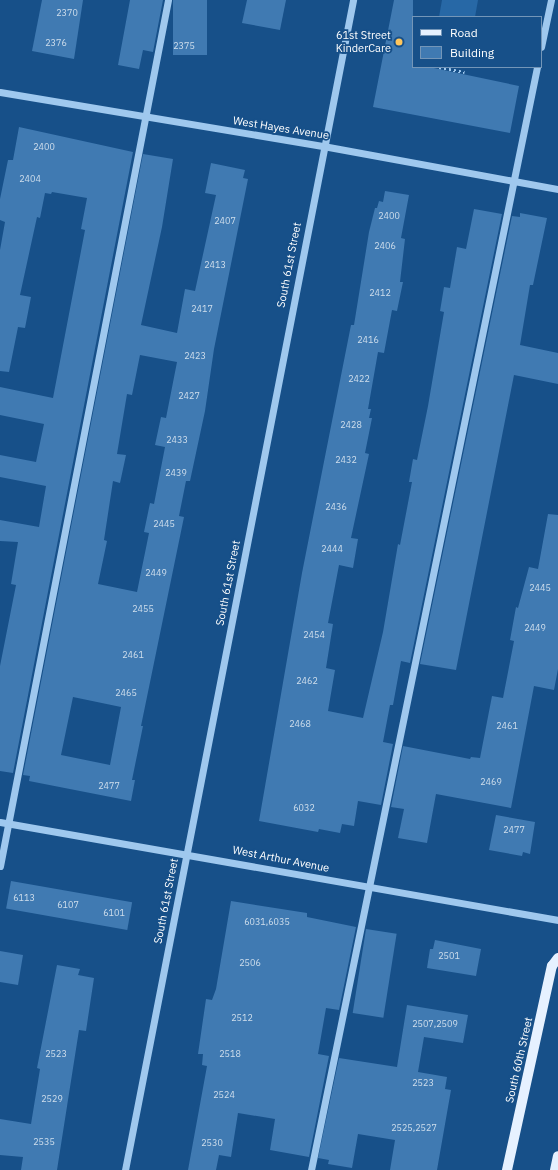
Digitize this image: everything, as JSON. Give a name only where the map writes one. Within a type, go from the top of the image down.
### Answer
[{"type":"main road","name":"South 60th Street","points":[[506,1170],[552,966],[558,958]]},
{"type":"main road","points":[[555,1170],[558,1156]]},
{"type":"street","points":[[0,866],[168,0]]},
{"type":"street","name":"South 61st Street","points":[[125,1170],[323,146],[353,0]]},
{"type":"street","points":[[542,42],[551,0]]},
{"type":"street","points":[[310,1170],[367,887],[537,68]]},
{"type":"street","name":"West Hayes Avenue","points":[[0,92],[323,146],[558,189]]},
{"type":"street","name":"West Arthur Avenue","points":[[0,822],[186,853],[367,887],[558,920]]},
{"type":"path","points":[[444,68],[465,72]]},
{"type":"shaded area","points":[[442,0],[478,0],[475,16],[439,16]]},
{"type":"building","points":[[42,0],[83,0],[74,59],[32,51]]},
{"type":"building","points":[[130,0],[163,0],[153,52],[143,50],[139,69],[118,65]]},
{"type":"building","points":[[173,0],[207,0],[207,55],[173,55]]},
{"type":"building","points":[[247,0],[286,0],[280,30],[242,23]]},
{"type":"building","name":"61st Street KinderCare","points":[[394,0],[413,0],[412,68],[434,68],[519,86],[510,133],[373,107]]},
{"type":"building","points":[[19,127],[133,152],[13,773],[0,771],[0,666],[16,585],[11,584],[18,542],[0,541],[0,520],[39,527],[46,486],[0,477],[0,455],[36,462],[44,424],[0,415],[0,387],[53,398],[85,230],[81,229],[87,198],[52,192],[51,194],[45,193],[40,218],[37,217],[20,295],[31,297],[25,328],[18,327],[9,372],[0,371],[0,250],[5,222],[0,220],[0,199],[8,160],[13,160]]},
{"type":"building","points":[[143,154],[173,159],[162,227],[141,325],[177,333],[185,289],[195,291],[216,195],[205,193],[211,163],[245,170],[243,178],[248,179],[214,349],[205,411],[190,481],[186,481],[179,516],[184,517],[141,726],[143,726],[132,780],[135,780],[131,801],[29,781],[30,776],[23,775]],"holes":[[[140,355],[177,362],[166,418],[161,417],[155,445],[165,447],[154,504],[150,503],[144,532],[149,533],[137,592],[98,584],[107,541],[104,540],[113,481],[120,483],[126,455],[117,454],[127,394],[132,395]],[[73,697],[121,707],[110,765],[61,755]]]},
{"type":"building","points":[[385,191],[409,195],[401,238],[405,239],[400,282],[403,282],[397,311],[392,310],[384,353],[378,352],[368,409],[371,409],[369,418],[372,418],[365,453],[369,454],[351,538],[358,539],[353,568],[339,565],[328,623],[333,624],[326,668],[335,670],[328,711],[363,718],[383,632],[398,544],[400,545],[412,482],[409,482],[413,459],[417,460],[428,406],[444,312],[440,311],[444,287],[450,288],[457,247],[466,249],[474,209],[502,214],[410,663],[401,661],[393,705],[390,705],[383,742],[393,744],[381,805],[358,801],[354,826],[342,824],[340,833],[319,829],[318,832],[259,821],[302,573],[351,325],[354,325],[369,232],[375,208],[377,208],[379,201],[383,202]]},
{"type":"building","points":[[520,213],[547,218],[533,285],[530,285],[520,345],[558,353],[558,384],[514,375],[456,670],[420,664],[512,216],[520,217]]},
{"type":"building","points":[[548,514],[558,515],[558,669],[554,690],[534,686],[511,808],[436,794],[427,843],[398,838],[404,809],[391,807],[403,746],[470,759],[471,757],[480,758],[492,696],[503,698],[514,641],[510,640],[516,607],[518,608],[529,567],[538,569]]},
{"type":"building","points":[[496,815],[535,822],[530,854],[523,852],[522,856],[489,850]]},
{"type":"building","points":[[11,881],[132,902],[127,930],[6,909]]},
{"type":"building","points":[[231,901],[307,913],[307,917],[356,927],[339,1010],[326,1008],[318,1054],[329,1056],[309,1157],[270,1150],[275,1119],[238,1113],[231,1157],[219,1155],[216,1170],[188,1170],[207,1066],[202,1065],[203,1054],[198,1054],[206,999],[212,1000],[216,989]]},
{"type":"building","points":[[366,929],[397,934],[383,1018],[353,1013]]},
{"type":"building","points":[[435,940],[481,949],[476,976],[427,968],[430,949],[433,949]]},
{"type":"building","points":[[0,951],[23,955],[18,985],[0,982]]},
{"type":"building","points":[[57,965],[80,969],[78,975],[94,978],[86,1031],[79,1030],[57,1170],[21,1170],[23,1157],[0,1155],[0,1119],[31,1124],[40,1069],[37,1068]]},
{"type":"building","points":[[407,1005],[468,1015],[463,1043],[424,1037],[418,1072],[447,1077],[445,1089],[451,1090],[437,1170],[390,1170],[395,1140],[358,1134],[352,1168],[328,1164],[329,1160],[318,1158],[339,1058],[397,1067]]},
{"type":"place","name":"61st Street KinderCare","points":[[399,42]]}]
